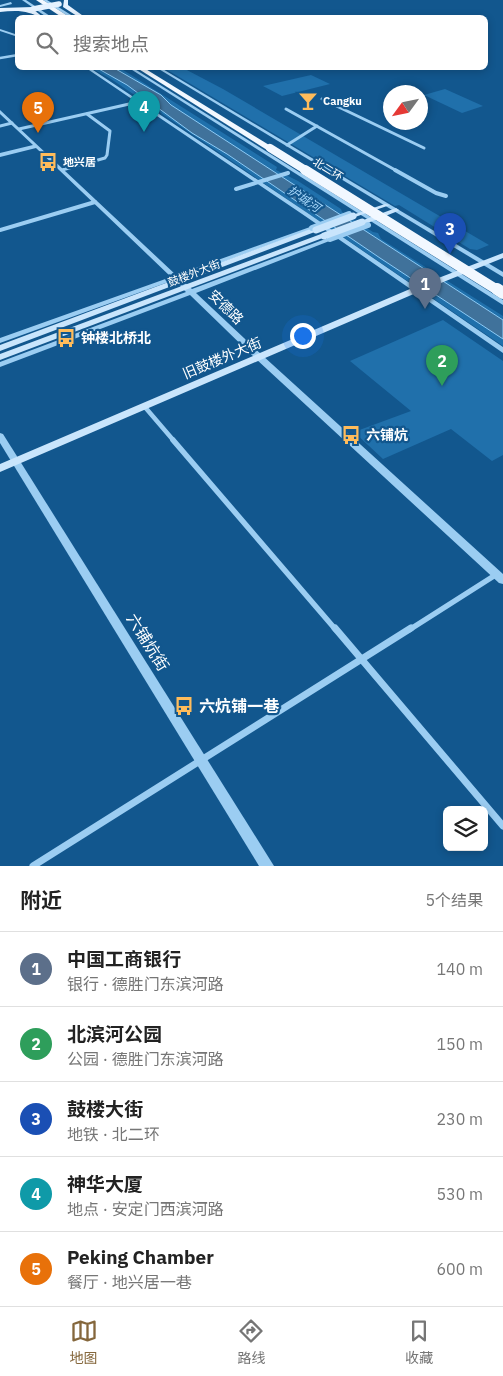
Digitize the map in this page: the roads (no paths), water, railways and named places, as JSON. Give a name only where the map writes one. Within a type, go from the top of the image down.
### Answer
[{"type":"highway","points":[[32,0],[55,15]]},
{"type":"highway","points":[[39,0],[63,15]]},
{"type":"highway","name":"北二环","points":[[144,70],[277,145],[503,283]]},
{"type":"highway","name":"北二环","points":[[152,70],[503,293]]},
{"type":"highway","points":[[195,98],[219,122]]},
{"type":"highway","points":[[195,98],[230,111]]},
{"type":"main road","points":[[0,9],[10,2],[20,0]]},
{"type":"main road","points":[[18,10],[59,4],[67,0]]},
{"type":"main road","points":[[67,0],[65,6],[79,15]]},
{"type":"main road","points":[[0,9],[32,11],[38,15]]},
{"type":"main road","name":"鼓楼外大街","points":[[0,348],[327,238],[384,204]]},
{"type":"main road","name":"鼓楼外大街","points":[[0,357],[183,285],[314,229],[398,212]]},
{"type":"main road","name":"旧鼓楼外大街","points":[[0,468],[451,275],[503,255]]},
{"type":"street","points":[[24,0],[47,15]]},
{"type":"street","points":[[45,0],[69,15]]},
{"type":"street","points":[[0,30],[15,35]]},
{"type":"street","points":[[0,58],[15,56]]},
{"type":"street","points":[[91,70],[418,289],[503,351]]},
{"type":"street","points":[[134,70],[219,122],[291,172],[347,205],[362,218],[382,227],[451,275],[503,303]]},
{"type":"street","points":[[163,70],[503,275]]},
{"type":"street","points":[[322,99],[424,148]]},
{"type":"street","points":[[21,131],[138,102]]},
{"type":"street","points":[[286,109],[436,193],[446,196]]},
{"type":"street","name":"安德路","points":[[0,111],[259,357],[500,577]]},
{"type":"street","points":[[62,170],[105,158],[107,155],[110,131],[88,115]]},
{"type":"street","points":[[0,126],[12,124]]},
{"type":"street","points":[[287,145],[317,126]]},
{"type":"street","points":[[0,155],[36,146]]},
{"type":"street","points":[[236,189],[291,172]]},
{"type":"street","points":[[347,205],[373,196]]},
{"type":"street","points":[[0,230],[95,202]]},
{"type":"street","points":[[382,227],[408,218]]},
{"type":"street","points":[[482,290],[503,283]]},
{"type":"street","name":"鼓楼外大街","points":[[0,341],[183,285]]},
{"type":"street","name":"鼓楼外大街","points":[[0,365],[183,285]]},
{"type":"street","points":[[144,406],[503,826]]},
{"type":"street","name":"六铺炕街","points":[[0,436],[267,866]]},
{"type":"street","points":[[33,866],[361,658],[500,577]]},
{"type":"water","name":"护城河","points":[[101,70],[117,70],[161,95],[171,105],[503,320],[503,339],[227,154],[192,133],[127,85]]},
{"type":"place","name":"Cangku","points":[[308,101]]},
{"type":"place","name":"神华大厦","points":[[144,132]]},
{"type":"place","name":"Peking Chamber","points":[[38,133]]},
{"type":"place","name":"地兴居","points":[[48,162]]},
{"type":"place","name":"鼓楼大街","points":[[450,254]]},
{"type":"place","name":"中国工商银行","points":[[425,309]]},
{"type":"place","name":"钟楼北桥北","points":[[66,338]]},
{"type":"place","name":"北滨河公园","points":[[442,386]]},
{"type":"place","name":"六铺炕","points":[[351,435]]},
{"type":"place","name":"六炕铺一巷","points":[[184,706]]}]
